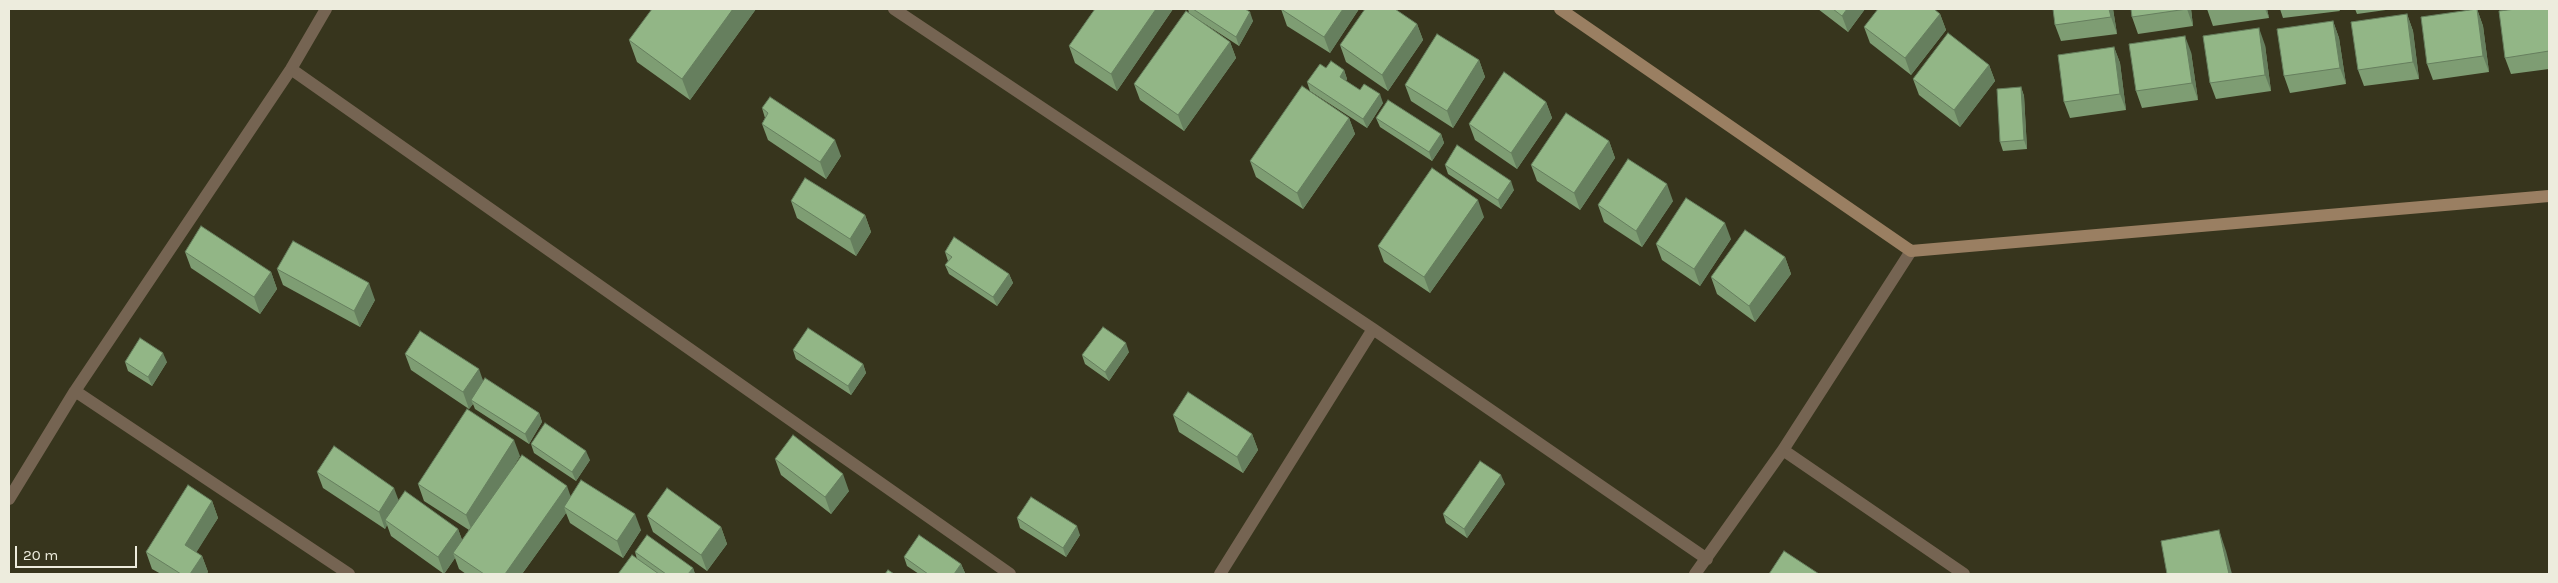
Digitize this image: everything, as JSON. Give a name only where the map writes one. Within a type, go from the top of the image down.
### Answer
[{"type":"street","points":[[9,499],[75,391],[291,69],[326,9]]},
{"type":"street","points":[[894,9],[1373,329],[1706,559]]},
{"type":"street","points":[[1560,9],[1911,251],[2549,196]]},
{"type":"street","points":[[291,69],[1010,574]]},
{"type":"street","points":[[1695,574],[1783,450],[1911,251]]},
{"type":"street","points":[[1220,574],[1373,329]]},
{"type":"street","points":[[75,391],[349,574]]},
{"type":"street","points":[[1783,450],[1964,574]]},
{"type":"building","points":[[652,9],[733,9],[682,79],[629,40]]},
{"type":"building","points":[[1095,9],[1156,9],[1111,74],[1069,46]]},
{"type":"building","points":[[1193,9],[1245,9],[1250,12],[1236,37]]},
{"type":"building","points":[[1281,9],[1343,9],[1324,37]]},
{"type":"building","points":[[1365,9],[1395,9],[1417,24],[1382,75],[1340,45]]},
{"type":"building","points":[[1833,9],[1847,9],[1842,16]]},
{"type":"building","points":[[1878,9],[1934,9],[1940,14],[1905,58],[1864,27]]},
{"type":"building","points":[[2053,9],[2109,9],[2111,17],[2055,25]]},
{"type":"building","points":[[2131,9],[2187,9],[2132,17]]},
{"type":"building","points":[[2477,9],[2483,56],[2427,64],[2421,17]]},
{"type":"building","points":[[2549,9],[2549,51],[2505,58],[2499,11]]},
{"type":"building","points":[[1186,11],[1230,42],[1178,115],[1134,84]]},
{"type":"building","points":[[2407,14],[2413,62],[2358,70],[2351,22]]},
{"type":"building","points":[[2333,21],[2340,68],[2284,76],[2277,29]]},
{"type":"building","points":[[2259,28],[2265,75],[2210,83],[2203,36]]},
{"type":"building","points":[[1948,33],[1989,65],[1954,110],[1913,79]]},
{"type":"building","points":[[1437,34],[1479,60],[1447,111],[1405,85]]},
{"type":"building","points":[[2185,36],[2192,83],[2136,91],[2129,44]]},
{"type":"building","points":[[2114,47],[2120,94],[2064,102],[2058,55]]},
{"type":"building","points":[[1331,61],[1344,70],[1340,77],[1360,90],[1364,84],[1380,94],[1363,119],[1307,82],[1320,64],[1326,68]]},
{"type":"building","points":[[1504,72],[1546,102],[1511,153],[1469,124]]},
{"type":"building","points":[[1302,86],[1349,118],[1297,193],[1250,161]]},
{"type":"building","points":[[2021,87],[2024,140],[2000,142],[1997,89]]},
{"type":"building","points":[[770,97],[835,140],[820,162],[762,124],[768,113],[762,108]]},
{"type":"building","points":[[1388,100],[1441,134],[1429,152],[1376,118]]},
{"type":"building","points":[[1566,113],[1609,141],[1574,193],[1531,165]]},
{"type":"building","points":[[1457,145],[1511,181],[1498,200],[1445,165]]},
{"type":"building","points":[[1628,159],[1667,184],[1636,231],[1598,205]]},
{"type":"building","points":[[1432,168],[1478,200],[1424,277],[1378,246]]},
{"type":"building","points":[[805,178],[865,215],[850,239],[791,201]]},
{"type":"building","points":[[1686,198],[1725,223],[1694,269],[1656,244]]},
{"type":"building","points":[[201,226],[271,272],[254,297],[185,252]]},
{"type":"building","points":[[1745,230],[1785,257],[1749,306],[1711,277]]},
{"type":"building","points":[[954,237],[1009,274],[993,297],[945,265],[952,257],[945,252]]},
{"type":"building","points":[[293,241],[369,283],[354,311],[277,269]]},
{"type":"building","points":[[1103,327],[1126,343],[1105,372],[1082,355]]},
{"type":"building","points":[[808,328],[863,364],[848,386],[793,350]]},
{"type":"building","points":[[420,331],[479,369],[463,392],[405,354]]},
{"type":"building","points":[[140,338],[163,353],[148,377],[125,362]]},
{"type":"building","points":[[485,378],[539,413],[525,434],[471,400]]},
{"type":"building","points":[[1188,392],[1252,434],[1237,457],[1173,415]]},
{"type":"building","points":[[467,409],[514,440],[466,515],[418,484]]},
{"type":"building","points":[[545,423],[586,451],[572,472],[531,444]]},
{"type":"building","points":[[793,435],[843,474],[825,497],[775,459]]},
{"type":"building","points":[[334,446],[394,488],[379,512],[317,472]]},
{"type":"building","points":[[522,455],[567,486],[505,574],[484,574],[453,553]]},
{"type":"building","points":[[1480,461],[1501,475],[1464,529],[1443,514]]},
{"type":"building","points":[[581,480],[635,514],[617,541],[564,507]]},
{"type":"building","points":[[188,485],[212,501],[185,545],[202,556],[190,574],[181,574],[146,552]]},
{"type":"building","points":[[667,488],[721,527],[701,555],[647,516]]},
{"type":"building","points":[[405,491],[458,529],[438,557],[385,520]]},
{"type":"building","points":[[1031,497],[1077,526],[1063,548],[1017,518]]},
{"type":"building","points":[[2219,530],[2229,574],[2167,574],[2161,541]]},
{"type":"building","points":[[647,535],[693,568],[688,574],[666,574],[635,552]]},
{"type":"building","points":[[919,535],[961,564],[954,574],[928,574],[904,557]]},
{"type":"building","points":[[1784,551],[1819,574],[1769,574]]},
{"type":"building","points":[[632,555],[659,574],[618,574]]},
{"type":"building","points":[[888,570],[894,574],[885,574]]}]
